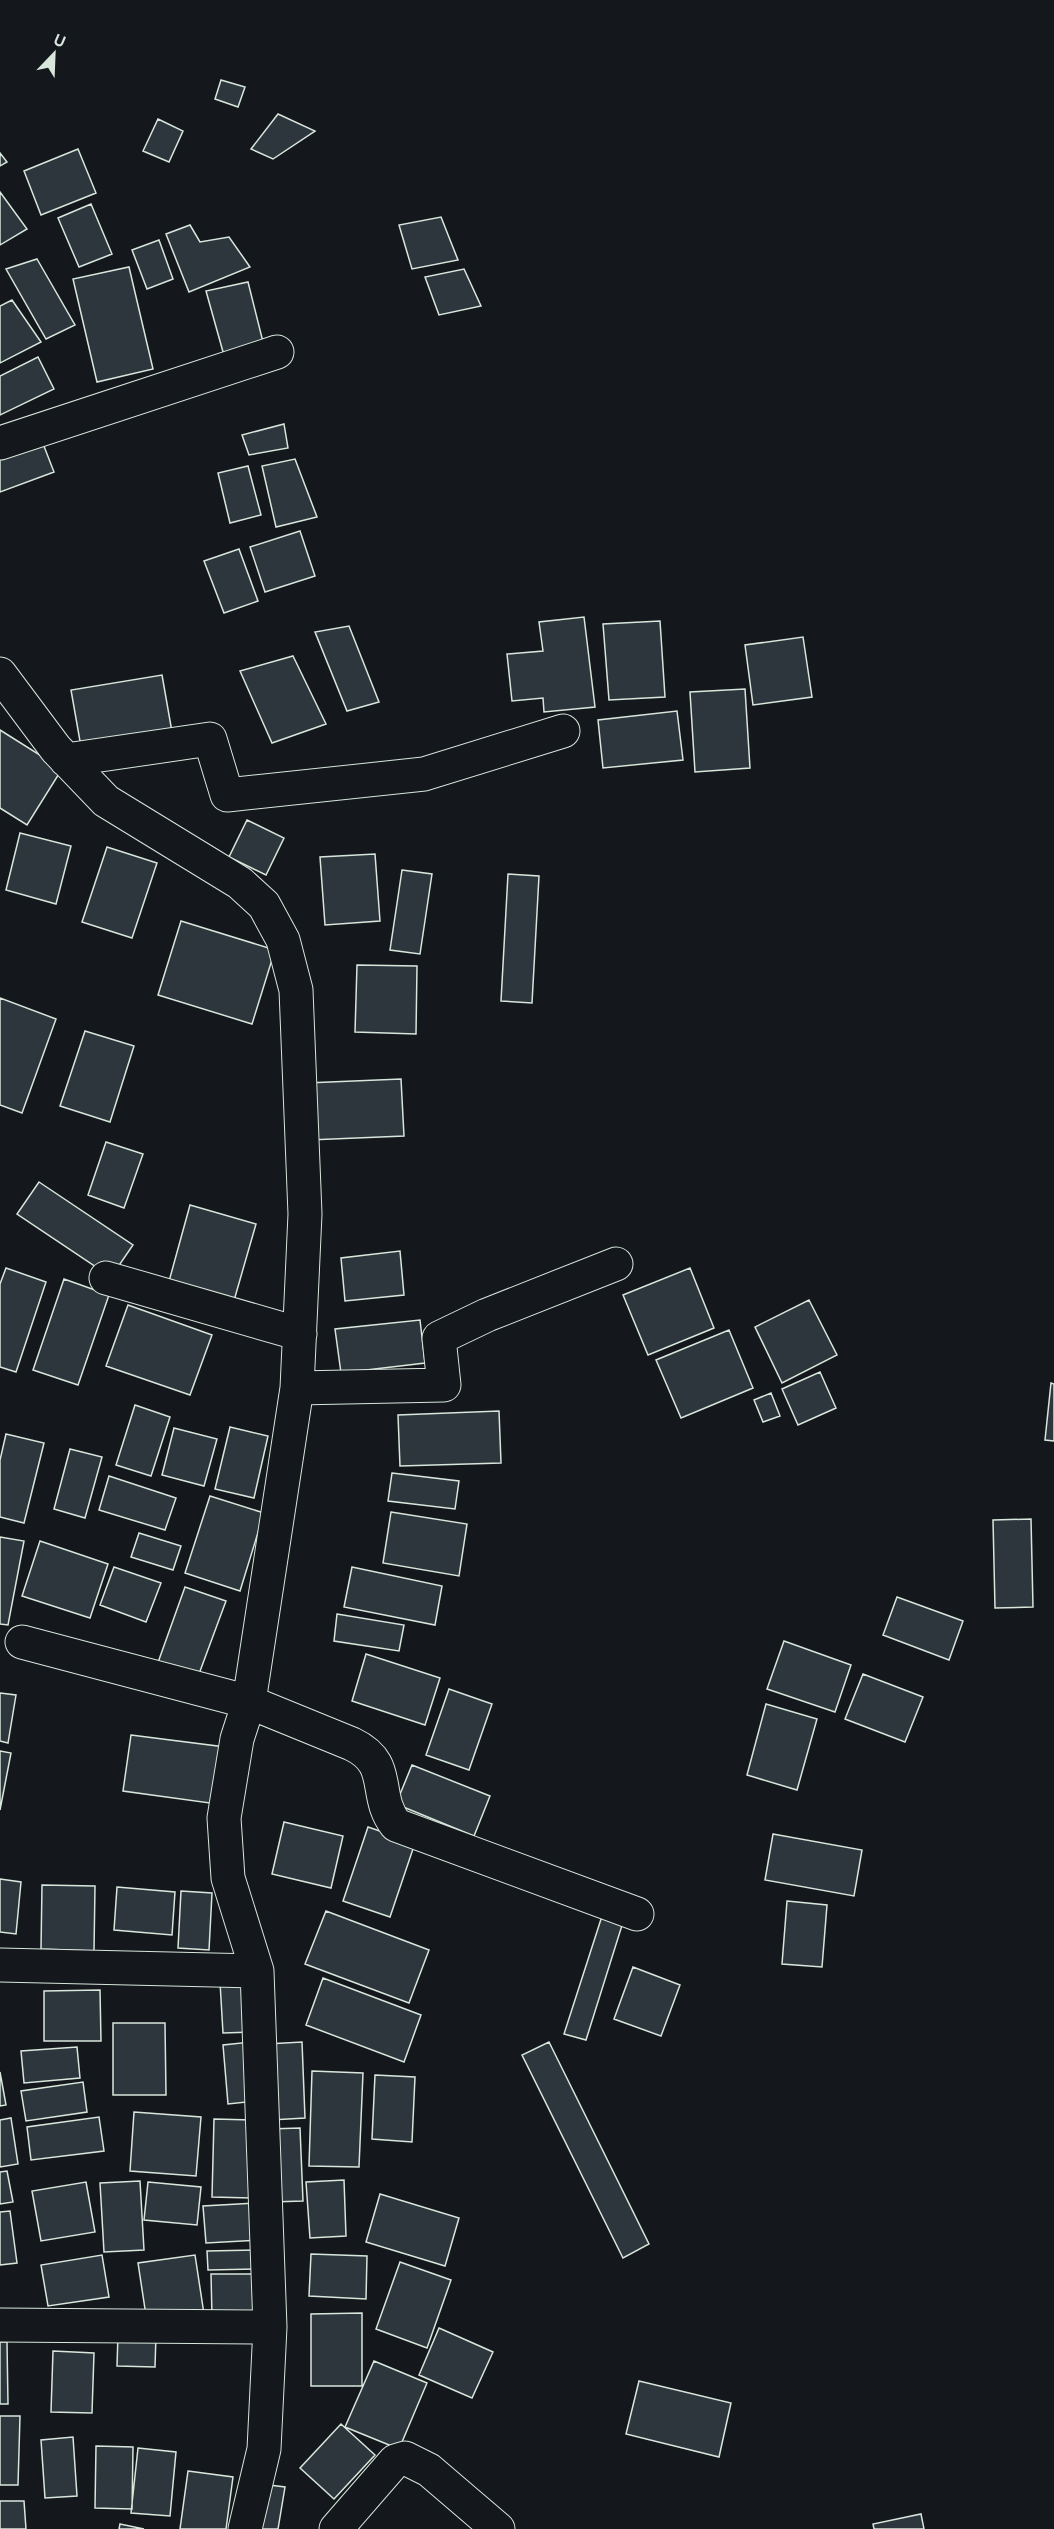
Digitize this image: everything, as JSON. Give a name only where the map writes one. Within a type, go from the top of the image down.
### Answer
[{"type":"street","points":[[0,443],[277,352]]},
{"type":"street","points":[[0,674],[66,760],[106,801],[240,883],[264,905],[283,940],[296,990],[304,1214],[297,1388],[249,1702],[237,1739],[224,1818],[228,1878],[257,1971],[270,2327],[264,2450],[245,2529]]},
{"type":"street","points":[[66,760],[210,740],[227,795],[424,774],[563,730]]},
{"type":"street","points":[[297,1388],[444,1385],[439,1338],[487,1315],[616,1264]]},
{"type":"street","points":[[106,1278],[300,1334]]},
{"type":"street","points":[[22,1642],[249,1702],[366,1751],[377,1764],[388,1815],[396,1825],[406,1831],[637,1914]]},
{"type":"street","points":[[0,1965],[257,1971]]},
{"type":"street","points":[[0,2325],[270,2327]]},
{"type":"street","points":[[336,2529],[395,2461],[405,2458],[429,2470],[498,2529]]},
{"type":"building","points":[[221,80],[245,87],[238,107],[215,99]]},
{"type":"building","points":[[278,114],[315,131],[273,159],[251,149]]},
{"type":"building","points":[[158,119],[183,131],[169,162],[143,151]]},
{"type":"building","points":[[78,149],[96,193],[41,215],[24,171]]},
{"type":"building","points":[[0,153],[7,162],[0,166]]},
{"type":"building","points":[[0,192],[27,229],[0,245]]},
{"type":"building","points":[[91,204],[112,254],[79,267],[58,218]]},
{"type":"building","points":[[441,217],[458,260],[412,269],[399,225]]},
{"type":"building","points":[[190,225],[200,242],[229,237],[250,267],[189,292],[166,234]]},
{"type":"building","points":[[159,240],[173,279],[147,289],[132,250]]},
{"type":"building","points":[[37,259],[75,325],[46,339],[6,269]]},
{"type":"building","points":[[129,267],[153,369],[97,382],[73,279]]},
{"type":"building","points":[[464,269],[481,306],[439,315],[425,277]]},
{"type":"building","points":[[248,282],[265,350],[225,359],[206,291]]},
{"type":"building","points":[[12,300],[41,342],[0,363],[0,306]]},
{"type":"building","points":[[38,357],[54,389],[0,415],[0,376]]},
{"type":"building","points":[[284,424],[288,448],[249,455],[242,435]]},
{"type":"building","points":[[42,441],[54,472],[0,492],[0,458]]},
{"type":"building","points":[[295,459],[317,517],[276,527],[262,466]]},
{"type":"building","points":[[248,466],[261,515],[230,523],[218,473]]},
{"type":"building","points":[[300,531],[315,576],[265,592],[250,547]]},
{"type":"building","points":[[239,549],[258,601],[224,613],[204,561]]},
{"type":"building","points":[[584,617],[595,707],[544,712],[543,698],[512,701],[507,654],[543,651],[539,622]]},
{"type":"building","points":[[660,621],[665,697],[609,700],[603,624]]},
{"type":"building","points":[[349,626],[379,702],[347,711],[315,632]]},
{"type":"building","points":[[803,637],[812,697],[753,705],[745,645]]},
{"type":"building","points":[[293,656],[326,724],[272,743],[240,671]]},
{"type":"building","points":[[162,675],[172,732],[81,747],[71,690]]},
{"type":"building","points":[[745,689],[750,768],[695,772],[690,692]]},
{"type":"building","points":[[677,711],[683,760],[603,768],[598,720]]},
{"type":"building","points":[[0,730],[62,769],[27,825],[0,808]]},
{"type":"building","points":[[247,820],[284,838],[266,875],[229,857]]},
{"type":"building","points":[[20,833],[71,846],[56,904],[6,890]]},
{"type":"building","points":[[107,847],[157,863],[132,938],[82,922]]},
{"type":"building","points":[[375,854],[380,921],[325,925],[320,857]]},
{"type":"building","points":[[402,870],[432,874],[420,954],[390,950]]},
{"type":"building","points":[[508,874],[539,876],[532,1003],[501,1001]]},
{"type":"building","points":[[181,921],[275,950],[252,1024],[158,995]]},
{"type":"building","points":[[357,965],[417,966],[416,1034],[355,1032]]},
{"type":"building","points":[[0,998],[56,1019],[22,1113],[0,1105]]},
{"type":"building","points":[[85,1031],[134,1046],[110,1122],[60,1106]]},
{"type":"building","points":[[401,1079],[404,1136],[309,1140],[306,1083]]},
{"type":"building","points":[[106,1142],[143,1154],[124,1208],[88,1195]]},
{"type":"building","points":[[39,1182],[133,1245],[111,1277],[17,1214]]},
{"type":"building","points":[[190,1205],[256,1224],[233,1304],[168,1285]]},
{"type":"building","points":[[400,1251],[404,1295],[345,1301],[341,1258]]},
{"type":"building","points":[[6,1268],[46,1282],[16,1372],[0,1367],[0,1284]]},
{"type":"building","points":[[690,1268],[714,1328],[648,1355],[623,1295]]},
{"type":"building","points":[[64,1279],[109,1295],[78,1385],[33,1370]]},
{"type":"building","points":[[809,1300],[837,1355],[782,1383],[755,1327]]},
{"type":"building","points":[[128,1305],[212,1335],[190,1395],[106,1366]]},
{"type":"building","points":[[420,1320],[425,1363],[341,1373],[335,1329]]},
{"type":"building","points":[[729,1330],[753,1388],[681,1418],[656,1360]]},
{"type":"building","points":[[820,1372],[836,1408],[798,1425],[782,1389]]},
{"type":"building","points":[[1051,1383],[1054,1384],[1054,1441],[1045,1440]]},
{"type":"building","points":[[771,1393],[780,1416],[763,1422],[754,1400]]},
{"type":"building","points":[[135,1405],[170,1417],[151,1476],[116,1465]]},
{"type":"building","points":[[499,1411],[501,1463],[400,1466],[398,1415]]},
{"type":"building","points":[[230,1427],[268,1436],[254,1498],[215,1489]]},
{"type":"building","points":[[174,1428],[217,1439],[204,1486],[162,1475]]},
{"type":"building","points":[[6,1434],[44,1443],[24,1523],[0,1517],[0,1460]]},
{"type":"building","points":[[70,1449],[102,1457],[85,1518],[54,1509]]},
{"type":"building","points":[[392,1473],[459,1481],[455,1509],[388,1501]]},
{"type":"building","points":[[109,1476],[176,1498],[165,1530],[99,1510]]},
{"type":"building","points":[[210,1496],[264,1513],[240,1591],[185,1573]]},
{"type":"building","points":[[391,1512],[467,1524],[459,1576],[383,1563]]},
{"type":"building","points":[[1031,1519],[1033,1607],[995,1608],[993,1520]]},
{"type":"building","points":[[139,1533],[181,1546],[173,1570],[131,1557]]},
{"type":"building","points":[[0,1537],[24,1541],[8,1625],[0,1624]]},
{"type":"building","points":[[40,1541],[108,1564],[90,1618],[22,1596]]},
{"type":"building","points":[[114,1567],[161,1583],[146,1622],[100,1605]]},
{"type":"building","points":[[352,1567],[442,1586],[435,1625],[344,1607]]},
{"type":"building","points":[[185,1587],[226,1601],[196,1682],[156,1668]]},
{"type":"building","points":[[897,1597],[963,1621],[949,1660],[883,1635]]},
{"type":"building","points":[[337,1614],[404,1625],[399,1651],[334,1641]]},
{"type":"building","points":[[784,1641],[851,1665],[835,1712],[767,1689]]},
{"type":"building","points":[[366,1654],[440,1678],[425,1725],[352,1701]]},
{"type":"building","points":[[863,1674],[923,1697],[905,1742],[845,1719]]},
{"type":"building","points":[[449,1689],[492,1704],[469,1770],[426,1755]]},
{"type":"building","points":[[0,1693],[16,1695],[8,1743],[0,1741]]},
{"type":"building","points":[[766,1704],[817,1719],[797,1790],[747,1775]]},
{"type":"building","points":[[131,1735],[225,1747],[217,1804],[123,1791]]},
{"type":"building","points":[[0,1751],[11,1753],[0,1810]]},
{"type":"building","points":[[412,1765],[490,1796],[474,1836],[396,1804]]},
{"type":"building","points":[[284,1822],[343,1836],[331,1888],[272,1874]]},
{"type":"building","points":[[368,1827],[415,1843],[390,1917],[343,1901]]},
{"type":"building","points":[[773,1834],[862,1850],[854,1896],[765,1880]]},
{"type":"building","points":[[0,1879],[21,1882],[16,1934],[0,1932]]},
{"type":"building","points":[[42,1885],[95,1886],[94,1951],[41,1949]]},
{"type":"building","points":[[117,1887],[175,1892],[172,1935],[114,1930]]},
{"type":"building","points":[[181,1891],[212,1893],[209,1950],[178,1948]]},
{"type":"building","points":[[787,1901],[827,1905],[822,1967],[782,1964]]},
{"type":"building","points":[[326,1911],[429,1950],[409,2003],[305,1964]]},
{"type":"building","points":[[603,1913],[624,1919],[586,2040],[564,2034]]},
{"type":"building","points":[[633,1967],[680,1985],[661,2036],[614,2019]]},
{"type":"building","points":[[323,1978],[421,2015],[404,2062],[306,2025]]},
{"type":"building","points":[[250,1981],[253,2032],[223,2033],[220,1982]]},
{"type":"building","points":[[100,1990],[101,2041],[44,2041],[44,1991]]},
{"type":"building","points":[[113,2023],[165,2023],[166,2095],[113,2095]]},
{"type":"building","points":[[251,2042],[257,2101],[228,2104],[223,2045]]},
{"type":"building","points":[[302,2042],[305,2118],[271,2120],[267,2044]]},
{"type":"building","points":[[549,2042],[649,2244],[623,2258],[522,2055]]},
{"type":"building","points":[[77,2047],[80,2078],[24,2083],[21,2051]]},
{"type":"building","points":[[312,2071],[363,2073],[359,2167],[309,2166]]},
{"type":"building","points":[[0,2072],[6,2105],[0,2106]]},
{"type":"building","points":[[375,2075],[415,2077],[412,2142],[372,2139]]},
{"type":"building","points":[[83,2082],[87,2112],[26,2121],[21,2091]]},
{"type":"building","points":[[134,2112],[201,2117],[196,2176],[130,2171]]},
{"type":"building","points":[[99,2117],[104,2151],[31,2160],[27,2127]]},
{"type":"building","points":[[11,2118],[18,2164],[0,2167],[0,2120]]},
{"type":"building","points":[[214,2119],[252,2120],[251,2198],[212,2197]]},
{"type":"building","points":[[300,2128],[303,2201],[271,2202],[269,2129]]},
{"type":"building","points":[[7,2171],[13,2202],[0,2204],[0,2172]]},
{"type":"building","points":[[344,2180],[346,2236],[310,2238],[306,2182]]},
{"type":"building","points":[[140,2181],[144,2250],[104,2252],[100,2183]]},
{"type":"building","points":[[86,2182],[95,2232],[41,2241],[32,2191]]},
{"type":"building","points":[[148,2182],[201,2187],[197,2225],[144,2220]]},
{"type":"building","points":[[380,2194],[459,2218],[445,2266],[366,2242]]},
{"type":"building","points":[[257,2203],[259,2240],[206,2243],[203,2206]]},
{"type":"building","points":[[10,2211],[17,2263],[0,2265],[0,2212]]},
{"type":"building","points":[[260,2250],[261,2269],[208,2270],[207,2251]]},
{"type":"building","points":[[311,2254],[367,2256],[366,2299],[309,2296]]},
{"type":"building","points":[[102,2255],[109,2297],[48,2306],[41,2265]]},
{"type":"building","points":[[195,2255],[204,2314],[147,2322],[138,2263]]},
{"type":"building","points":[[400,2262],[451,2280],[427,2348],[376,2329]]},
{"type":"building","points":[[211,2274],[262,2274],[262,2317],[212,2317]]},
{"type":"building","points":[[362,2313],[362,2386],[311,2386],[311,2314]]},
{"type":"building","points":[[439,2328],[493,2352],[472,2398],[419,2375]]},
{"type":"building","points":[[118,2334],[156,2335],[155,2367],[117,2366]]},
{"type":"building","points":[[0,2342],[7,2342],[8,2404],[0,2404]]},
{"type":"building","points":[[53,2351],[94,2353],[92,2413],[51,2412]]},
{"type":"building","points":[[374,2361],[427,2383],[399,2449],[345,2427]]},
{"type":"building","points":[[639,2381],[731,2403],[719,2457],[626,2434]]},
{"type":"building","points":[[0,2416],[20,2416],[18,2485],[0,2485]]},
{"type":"building","points":[[341,2424],[375,2455],[334,2499],[300,2468]]},
{"type":"building","points":[[73,2437],[77,2496],[45,2498],[41,2440]]},
{"type":"building","points":[[96,2446],[133,2447],[132,2509],[95,2508]]},
{"type":"building","points":[[138,2448],[176,2452],[170,2516],[131,2513]]},
{"type":"building","points":[[188,2471],[233,2477],[226,2529],[180,2529]]},
{"type":"building","points":[[261,2484],[285,2487],[278,2529],[254,2529]]},
{"type":"building","points":[[0,2501],[24,2501],[26,2529],[0,2529]]},
{"type":"building","points":[[921,2514],[924,2529],[874,2529],[873,2524]]},
{"type":"building","points":[[120,2524],[144,2529],[119,2529]]}]
